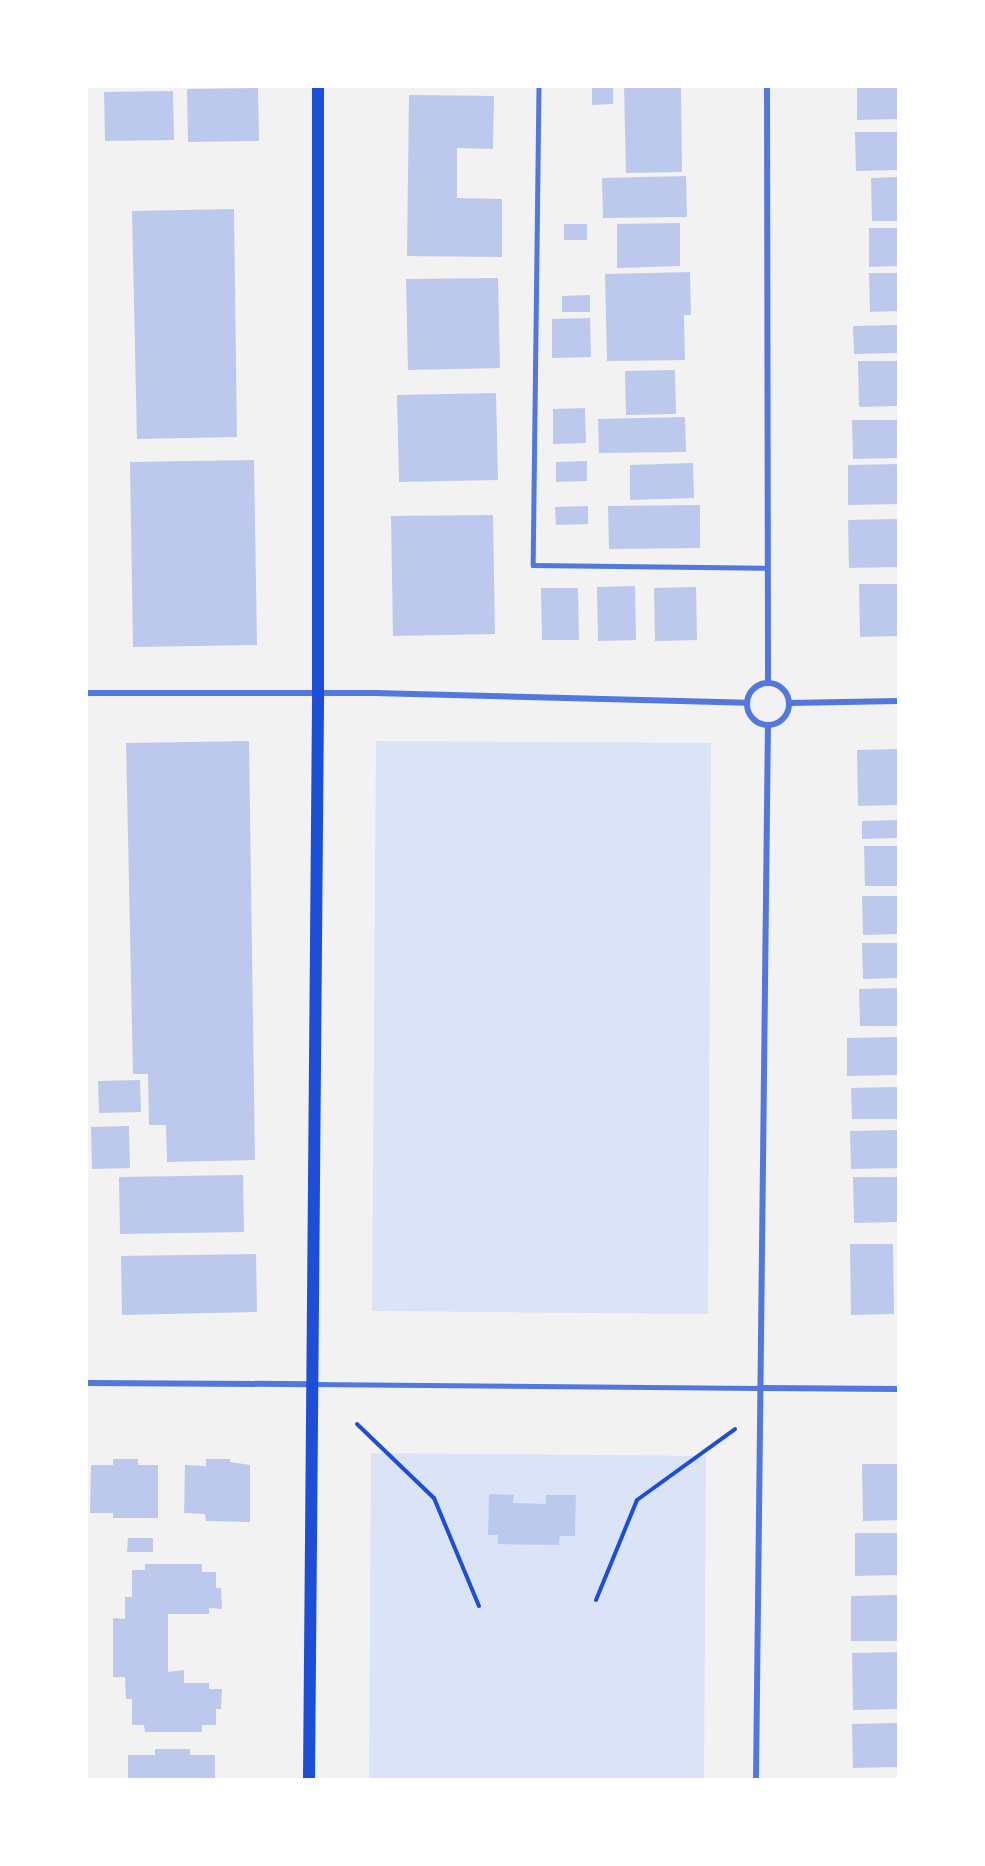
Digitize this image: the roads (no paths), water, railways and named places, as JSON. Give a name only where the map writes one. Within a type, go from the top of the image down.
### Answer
[{"type":"main road","points":[[309,1779],[318,694],[318,87]]},
{"type":"street","points":[[767,87],[768,683]]},
{"type":"street","points":[[768,683],[782,689],[789,703],[783,718],[768,725],[753,718],[747,703],[753,689],[768,683]]},
{"type":"street","points":[[87,693],[318,694],[747,703]]},
{"type":"street","points":[[789,703],[898,701]]},
{"type":"street","points":[[756,1779],[768,725]]},
{"type":"street","points":[[87,1383],[898,1389]]},
{"type":"lane","points":[[539,87],[533,565],[768,568]]}]
